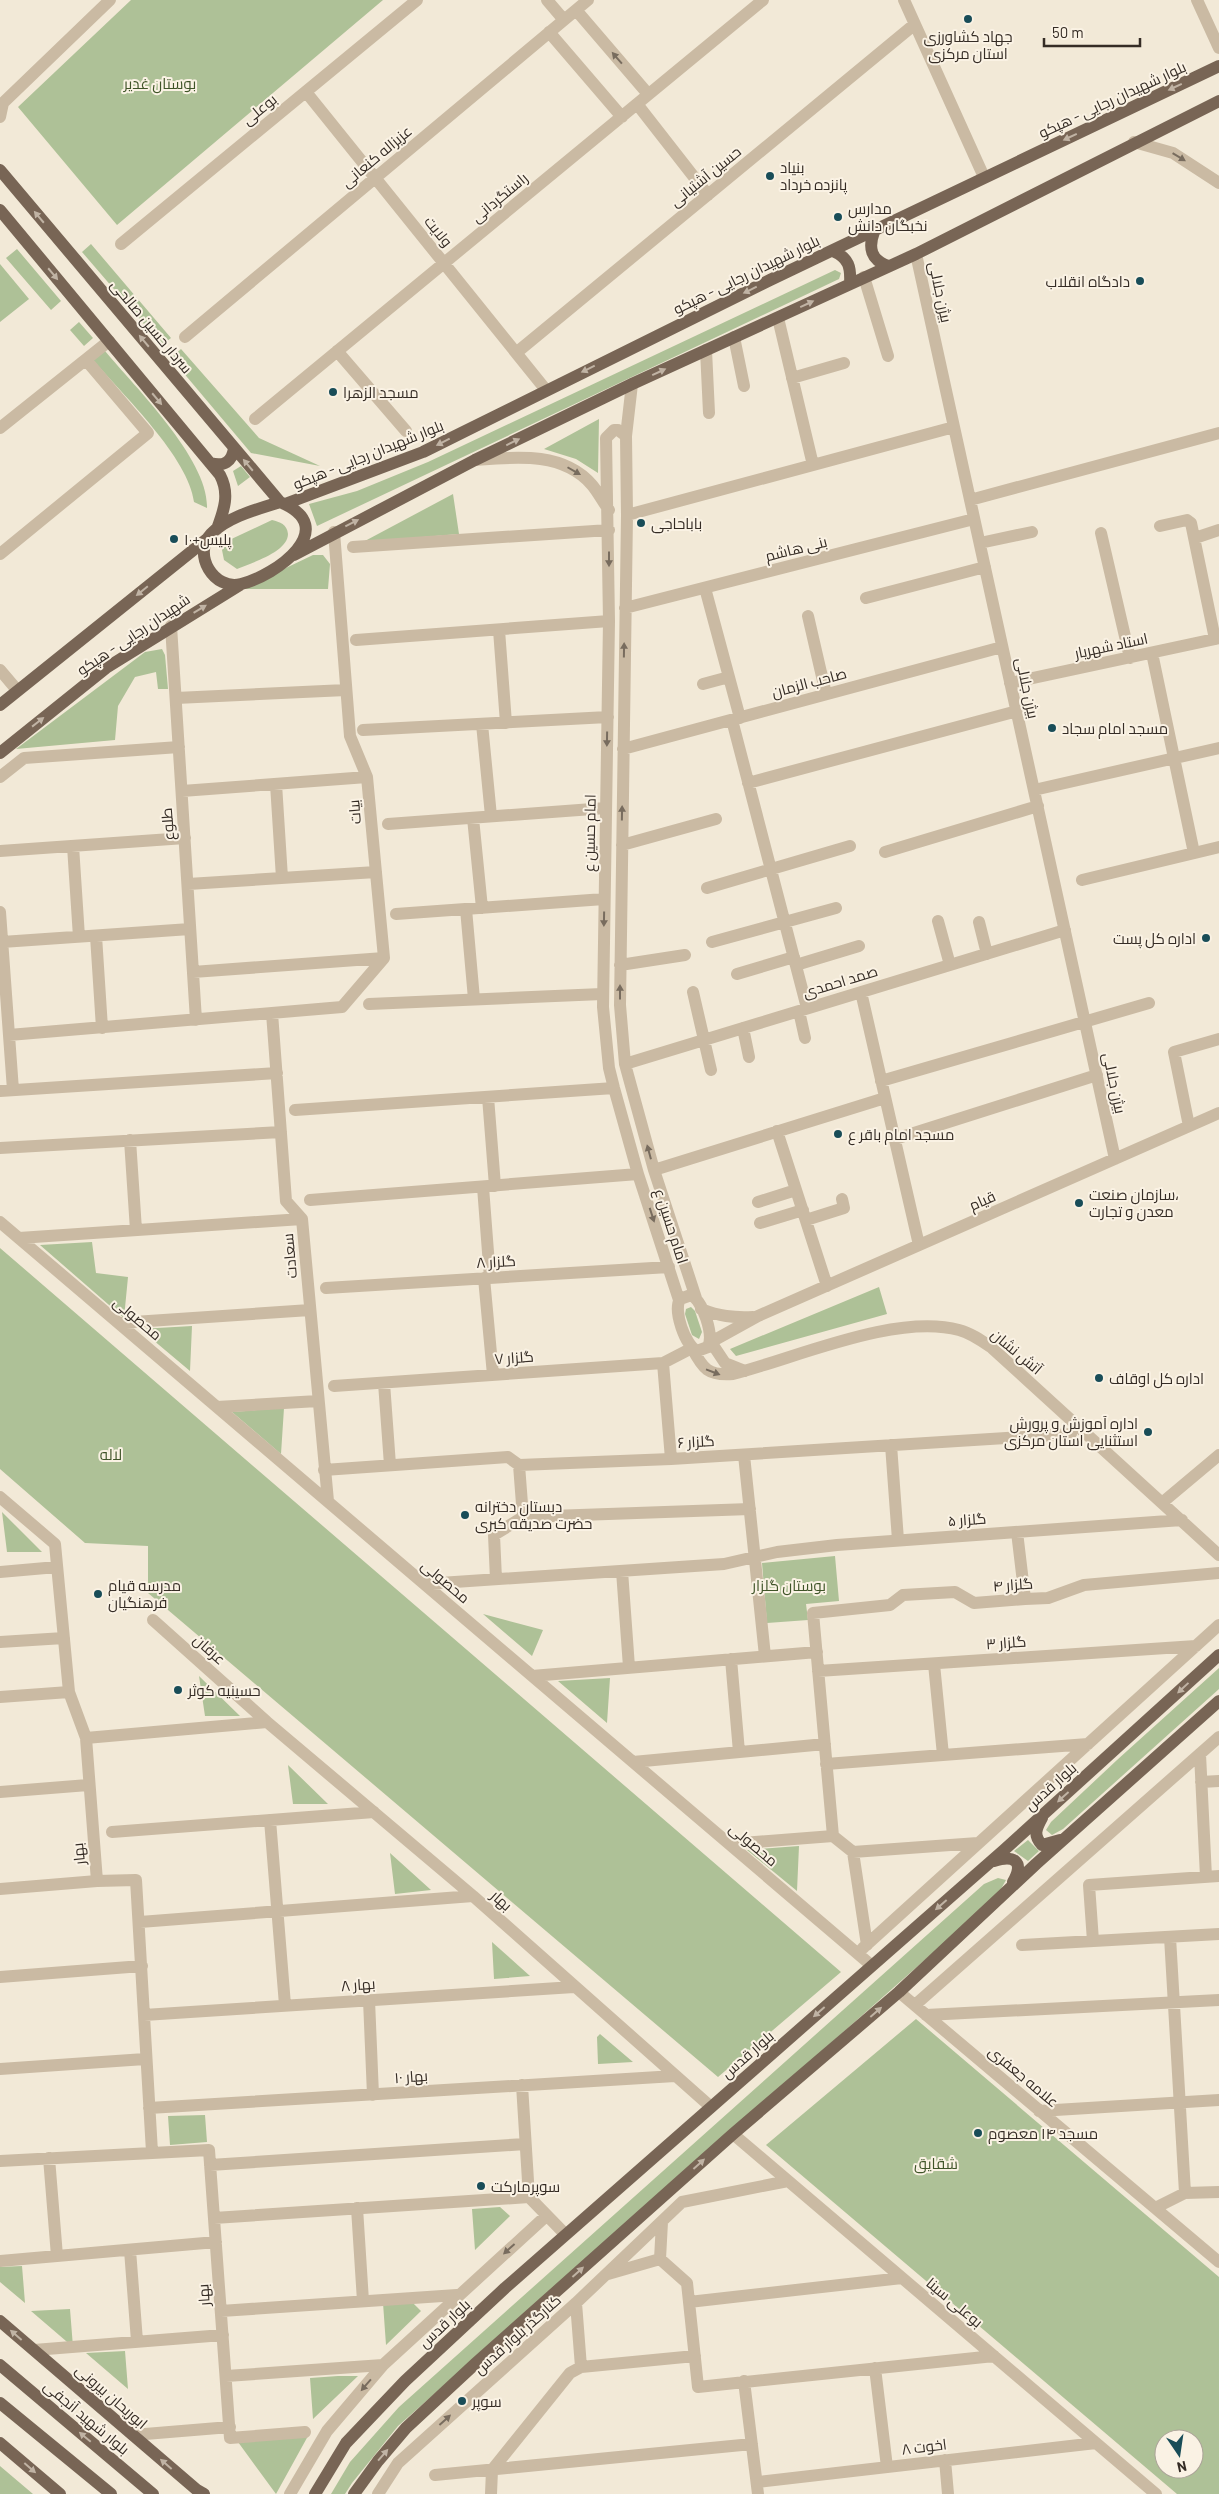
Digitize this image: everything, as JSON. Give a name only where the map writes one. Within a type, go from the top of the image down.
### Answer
[{"type":"main road","name":"بلوار شهیدان رجایی - هپکو","points":[[282,503],[424,452],[546,390],[833,250],[1219,66]]},
{"type":"main road","points":[[294,555],[303,544],[305,533],[300,516],[282,503],[248,514],[217,529],[207,538],[204,555],[211,572],[224,583],[240,585],[294,555],[334,532],[475,460],[632,384],[916,254],[1134,142],[1219,101]]},
{"type":"main road","name":"سردار حسین صالحی","points":[[0,170],[282,503]]},
{"type":"main road","points":[[0,210],[220,475],[226,489],[225,508],[217,529]]},
{"type":"main road","points":[[874,232],[870,243],[872,254],[879,263],[888,266]]},
{"type":"main road","points":[[833,250],[843,255],[848,262],[851,273],[850,284]]},
{"type":"main road","points":[[210,463],[220,466],[228,462],[233,457],[234,448]]},
{"type":"main road","name":"شهیدان رجایی - هپکو","points":[[0,705],[207,538]]},
{"type":"main road","name":"شهیدان رجایی - هپکو","points":[[0,753],[106,668],[240,585]]},
{"type":"main road","name":"بلوار قدس","points":[[315,2494],[346,2443],[398,2388],[565,2234],[988,1863],[1219,1655]]},
{"type":"main road","points":[[354,2494],[378,2461],[406,2428],[733,2134],[899,1992],[1065,1838],[1219,1701]]},
{"type":"main road","points":[[1044,1813],[1035,1830],[1036,1838],[1042,1845],[1050,1845],[1065,1838]]},
{"type":"main road","points":[[988,1863],[1006,1857],[1013,1858],[1018,1864],[1019,1872],[1010,1889]]},
{"type":"main road","name":"ابوریحان بیرونی","points":[[0,2321],[200,2493]]},
{"type":"main road","name":"بلوار شهید آنجفی","points":[[0,2365],[153,2494]]},
{"type":"main road","points":[[0,2404],[108,2491]]},
{"type":"main road","points":[[0,2442],[60,2494]]},
{"type":"street","points":[[0,117],[2,103],[110,0]]},
{"type":"street","name":"بوعلی","points":[[121,244],[417,0]]},
{"type":"street","points":[[547,0],[564,20]]},
{"type":"street","name":"عزیزاله کنعانی","points":[[185,337],[588,0]]},
{"type":"street","name":"راستگردانی","points":[[255,419],[763,0]]},
{"type":"street","points":[[904,0],[984,177]]},
{"type":"street","points":[[1197,0],[1219,48]]},
{"type":"street","points":[[576,10],[648,94]]},
{"type":"street","name":"حسین آشتیانی","points":[[516,353],[915,24]]},
{"type":"street","points":[[549,32],[622,117]]},
{"type":"street","name":"ولایت","points":[[306,92],[546,390]]},
{"type":"street","points":[[637,104],[708,195]]},
{"type":"street","points":[[1134,142],[1173,153],[1218,179]]},
{"type":"street","name":"بیژن جلالی","points":[[916,254],[1115,1159]]},
{"type":"street","points":[[864,277],[888,356]]},
{"type":"street","points":[[778,318],[813,464]]},
{"type":"street","points":[[734,337],[744,386]]},
{"type":"street","points":[[0,428],[109,342]]},
{"type":"street","points":[[706,350],[709,413]]},
{"type":"street","points":[[337,351],[406,431]]},
{"type":"street","points":[[0,554],[148,433],[86,360]]},
{"type":"street","points":[[792,378],[844,363]]},
{"type":"street","name":"امام حسین ع","points":[[632,384],[626,436],[627,515],[620,966],[620,1005],[625,1064],[654,1170],[711,1342],[725,1363],[745,1371]]},
{"type":"street","points":[[627,515],[954,426]]},
{"type":"street","name":"امام حسین ع","points":[[626,436],[618,430],[614,430],[606,438],[609,510],[609,621],[602,994],[608,1068],[638,1174],[679,1300],[677,1310],[692,1348]]},
{"type":"street","points":[[970,500],[1219,433]]},
{"type":"street","points":[[475,460],[529,456],[555,462],[575,471],[591,484],[609,510]]},
{"type":"street","name":"بنی هاشم","points":[[625,608],[974,519]]},
{"type":"street","points":[[1160,526],[1190,521],[1217,639]]},
{"type":"street","points":[[353,547],[609,530]]},
{"type":"street","points":[[1195,538],[1219,530]]},
{"type":"street","name":"بیات","points":[[334,532],[350,736],[367,777],[384,958]]},
{"type":"street","points":[[980,543],[1032,532]]},
{"type":"street","points":[[1101,533],[1130,658]]},
{"type":"street","points":[[866,598],[985,567]]},
{"type":"street","points":[[705,588],[729,677],[748,783],[795,961],[803,1010],[805,1038]]},
{"type":"street","points":[[808,616],[826,694]]},
{"type":"street","points":[[356,640],[609,621]]},
{"type":"street","name":"طلوع","points":[[172,626],[196,1020]]},
{"type":"street","points":[[499,630],[506,723]]},
{"type":"street","name":"استاد شهریار","points":[[1010,683],[1217,639]]},
{"type":"street","name":"صاحب الزمان","points":[[623,749],[1002,647]]},
{"type":"street","points":[[1152,653],[1194,853]]},
{"type":"street","points":[[0,670],[17,690]]},
{"type":"street","points":[[703,684],[729,677]]},
{"type":"street","points":[[176,698],[346,690]]},
{"type":"street","points":[[748,783],[1016,711]]},
{"type":"street","points":[[363,730],[608,718]]},
{"type":"street","points":[[482,724],[491,816]]},
{"type":"street","points":[[0,777],[24,758],[179,747]]},
{"type":"street","points":[[1034,790],[1219,748]]},
{"type":"street","points":[[182,791],[367,777]]},
{"type":"street","points":[[276,784],[282,878]]},
{"type":"street","points":[[885,852],[1038,806]]},
{"type":"street","points":[[388,824],[606,808]]},
{"type":"street","points":[[473,818],[482,908]]},
{"type":"street","points":[[622,846],[716,819]]},
{"type":"street","points":[[0,851],[185,838]]},
{"type":"street","points":[[73,846],[79,937]]},
{"type":"street","points":[[707,888],[850,846]]},
{"type":"street","points":[[1082,880],[1219,847]]},
{"type":"street","points":[[188,884],[376,872]]},
{"type":"street","points":[[396,914],[604,899]]},
{"type":"street","points":[[712,942],[836,908]]},
{"type":"street","points":[[466,909],[474,999]]},
{"type":"street","points":[[0,912],[3,992],[9,1035],[6,1090],[277,1073]]},
{"type":"street","points":[[938,922],[950,965]]},
{"type":"street","points":[[979,922],[988,954]]},
{"type":"street","points":[[2,942],[190,929]]},
{"type":"street","name":"صمد احمدی","points":[[625,1064],[1065,930]]},
{"type":"street","points":[[96,936],[102,1028]]},
{"type":"street","points":[[737,974],[859,946]]},
{"type":"street","points":[[620,966],[685,955]]},
{"type":"street","points":[[193,972],[384,958]]},
{"type":"street","points":[[9,1035],[342,1006],[384,958]]},
{"type":"street","points":[[693,992],[711,1070]]},
{"type":"street","points":[[861,992],[919,1245]]},
{"type":"street","points":[[369,1004],[602,994]]},
{"type":"street","points":[[881,1081],[1149,1003]]},
{"type":"street","name":"سعادت","points":[[272,1013],[286,1202],[302,1219],[328,1501]]},
{"type":"street","points":[[743,1028],[749,1056]]},
{"type":"street","points":[[1189,1126],[1174,1052],[1219,1039]]},
{"type":"street","points":[[895,1139],[1097,1075]]},
{"type":"street","points":[[295,1110],[614,1088]]},
{"type":"street","points":[[488,1096],[487,1278],[493,1375]]},
{"type":"street","points":[[654,1170],[885,1098]]},
{"type":"street","name":"قیام","points":[[692,1348],[703,1351],[711,1342],[758,1316],[1219,1113]]},
{"type":"street","points":[[777,1131],[827,1286]]},
{"type":"street","points":[[0,1148],[281,1132]]},
{"type":"street","points":[[130,1140],[136,1230]]},
{"type":"street","points":[[310,1200],[638,1174]]},
{"type":"street","points":[[758,1202],[796,1190]]},
{"type":"street","points":[[760,1223],[844,1208],[842,1199]]},
{"type":"street","points":[[19,1238],[302,1219]]},
{"type":"street","name":"محصولی","points":[[0,1222],[730,1844],[862,1949],[871,1966]]},
{"type":"street","name":"گلزار ۸","points":[[326,1288],[669,1267]]},
{"type":"street","points":[[679,1300],[685,1296],[699,1303]]},
{"type":"street","name":"قیام","points":[[699,1303],[719,1316],[734,1318],[758,1316]]},
{"type":"street","points":[[119,1323],[310,1310]]},
{"type":"street","name":"آتش نشان","points":[[692,1348],[701,1365],[708,1371],[721,1375],[745,1371],[883,1332],[939,1326],[960,1330],[992,1348],[1219,1554]]},
{"type":"street","name":"گلزار ۷","points":[[334,1386],[663,1363],[692,1348]]},
{"type":"street","points":[[663,1363],[671,1459]]},
{"type":"street","points":[[384,1383],[390,1465]]},
{"type":"street","points":[[217,1407],[318,1401]]},
{"type":"street","name":"گلزار ۶","points":[[324,1470],[508,1457],[519,1465],[671,1459],[1071,1434]]},
{"type":"street","points":[[891,1445],[898,1540]]},
{"type":"street","points":[[744,1455],[765,1656]]},
{"type":"street","points":[[1163,1502],[1219,1455]]},
{"type":"street","points":[[519,1465],[523,1517]]},
{"type":"street","name":"بهار","points":[[0,1497],[55,1544],[69,1692],[86,1738],[88,1785],[97,1881],[136,1880],[140,1922],[145,2059],[152,2152],[209,2150],[230,2432]]},
{"type":"street","points":[[496,1579],[494,1535],[523,1517],[750,1509]]},
{"type":"street","name":"گلزار ۵","points":[[755,1558],[800,1549],[898,1540],[1182,1520]]},
{"type":"street","points":[[1017,1532],[1025,1599]]},
{"type":"street","points":[[425,1584],[724,1564],[755,1558]]},
{"type":"street","points":[[0,1572],[57,1567]]},
{"type":"street","points":[[622,1571],[629,1667]]},
{"type":"street","name":"گلزار ۴","points":[[817,1652],[813,1613],[890,1605],[903,1595],[955,1592],[974,1603],[1048,1598],[1084,1584],[1219,1573]]},
{"type":"street","name":"عرفان","points":[[153,1620],[267,1722]]},
{"type":"street","points":[[862,1949],[1219,1625]]},
{"type":"street","points":[[0,1642],[64,1638]]},
{"type":"street","name":"گلزار ۳","points":[[818,1672],[1196,1646]]},
{"type":"street","points":[[532,1676],[817,1652],[832,1836]]},
{"type":"street","points":[[731,1659],[739,1752]]},
{"type":"street","points":[[934,1664],[943,1755]]},
{"type":"street","points":[[0,1697],[69,1692]]},
{"type":"street","points":[[86,1738],[267,1722]]},
{"type":"street","name":"بهار","points":[[267,1722],[473,1896],[711,2107]]},
{"type":"street","points":[[915,2005],[1219,1737]]},
{"type":"street","points":[[633,1762],[825,1744]]},
{"type":"street","points":[[826,1764],[1088,1744]]},
{"type":"street","points":[[1093,1941],[1089,1885],[1213,1877],[1201,1782],[1200,1754]]},
{"type":"street","points":[[1201,1782],[1219,1781]]},
{"type":"street","points":[[0,1792],[88,1785]]},
{"type":"street","points":[[112,1832],[374,1812]]},
{"type":"street","points":[[270,1820],[285,2005]]},
{"type":"street","points":[[730,1844],[832,1836],[853,1852],[978,1843]]},
{"type":"street","points":[[853,1852],[862,1949]]},
{"type":"street","points":[[0,1889],[97,1881]]},
{"type":"street","points":[[140,1922],[473,1896]]},
{"type":"street","points":[[1022,1945],[1219,1934]]},
{"type":"street","points":[[1170,1937],[1185,2193]]},
{"type":"street","points":[[0,1977],[142,1966]]},
{"type":"street","name":"بهار ۸","points":[[144,2015],[574,1987]]},
{"type":"street","name":"علامه جعفری","points":[[899,1992],[1219,2262]]},
{"type":"street","points":[[369,2000],[373,2095]]},
{"type":"street","points":[[926,2015],[1219,2000]]},
{"type":"street","points":[[0,2069],[145,2059]]},
{"type":"street","name":"بهار ۱۰","points":[[149,2108],[675,2076]]},
{"type":"street","points":[[522,2085],[529,2197],[545,2217],[565,2234]]},
{"type":"street","points":[[1040,2111],[1219,2100]]},
{"type":"street","name":"بوعلی سینا","points":[[733,2134],[1156,2494]]},
{"type":"street","points":[[210,2165],[526,2144]]},
{"type":"street","points":[[0,2161],[152,2152]]},
{"type":"street","points":[[49,2158],[58,2256]]},
{"type":"street","name":"کنارگذر بلوار قدس","points":[[378,2494],[398,2463],[576,2303],[682,2202],[788,2181]]},
{"type":"street","points":[[1155,2208],[1185,2193],[1219,2192]]},
{"type":"street","points":[[214,2218],[529,2197]]},
{"type":"street","points":[[357,2208],[363,2302]]},
{"type":"street","points":[[290,2494],[326,2430],[383,2364],[545,2217]]},
{"type":"street","points":[[660,2259],[662,2222]]},
{"type":"street","points":[[0,2261],[216,2242]]},
{"type":"street","points":[[130,2250],[138,2341]]},
{"type":"street","points":[[605,2275],[660,2259]]},
{"type":"street","points":[[660,2259],[687,2283],[698,2387],[994,2356]]},
{"type":"street","points":[[689,2302],[902,2278]]},
{"type":"street","points":[[221,2310],[457,2295]]},
{"type":"street","points":[[576,2303],[581,2368]]},
{"type":"street","points":[[34,2350],[223,2335]]},
{"type":"street","points":[[492,2494],[492,2470],[570,2372],[581,2368],[695,2356]]},
{"type":"street","points":[[226,2376],[383,2364]]},
{"type":"street","points":[[875,2368],[887,2467]]},
{"type":"street","points":[[744,2382],[758,2488]]},
{"type":"street","points":[[132,2435],[305,2432]]},
{"type":"street","name":"اخوت ۸","points":[[758,2488],[887,2467],[1096,2442]]},
{"type":"street","points":[[435,2476],[752,2444]]},
{"type":"street","points":[[945,2460],[948,2494]]},
{"type":"green space","name":"بوستان غدیر","points":[[131,0],[383,0],[117,225],[18,107]]},
{"type":"green space","points":[[91,244],[171,338],[162,345],[82,252]]},
{"type":"green space","points":[[17,249],[61,301],[51,310],[6,258]]},
{"type":"green space","points":[[0,264],[29,299],[0,322]]},
{"type":"green space","points":[[835,270],[841,273],[839,279],[317,526],[309,504],[357,491],[428,462]]},
{"type":"green space","points":[[79,322],[93,338],[84,346],[70,330]]},
{"type":"green space","points":[[181,349],[259,438],[320,466],[251,453],[171,358]]},
{"type":"green space","points":[[105,351],[151,404],[184,447],[196,468],[204,489],[207,508],[194,502],[189,485],[168,447],[93,360]]},
{"type":"green space","points":[[599,419],[598,473],[576,459],[544,449]]},
{"type":"green space","points":[[241,466],[250,477],[238,486],[233,471]]},
{"type":"green space","points":[[453,494],[459,534],[363,542]]},
{"type":"green space","points":[[272,520],[283,524],[288,534],[282,546],[276,551],[237,569],[224,560],[222,550],[225,542]]},
{"type":"green space","points":[[313,555],[323,555],[330,564],[328,589],[242,589]]},
{"type":"green space","points":[[162,649],[165,655],[168,689],[158,689],[156,672],[135,677],[118,706],[115,740],[16,749],[145,652]]},
{"type":"green space","points":[[92,1242],[96,1273],[128,1277],[124,1318],[40,1245]]},
{"type":"green space","name":"لاله","points":[[0,1248],[841,1972],[718,2077],[148,1593],[148,1546],[85,1543],[0,1469]]},
{"type":"green space","points":[[879,1287],[887,1314],[736,1356],[730,1349]]},
{"type":"green space","points":[[691,1307],[695,1311],[702,1332],[699,1339],[692,1335],[685,1314],[686,1309]]},
{"type":"green space","points":[[192,1326],[190,1371],[140,1329]]},
{"type":"green space","points":[[284,1408],[281,1454],[232,1412]]},
{"type":"green space","points":[[2,1512],[42,1552],[7,1552]]},
{"type":"green space","name":"بوستان گلزار","points":[[835,1556],[839,1601],[806,1604],[808,1620],[767,1623],[762,1563]]},
{"type":"green space","points":[[483,1614],[543,1630],[532,1656]]},
{"type":"green space","points":[[1219,1668],[1219,1689],[1063,1829],[1052,1835],[1046,1830],[1051,1822],[1117,1760]]},
{"type":"green space","points":[[199,1676],[240,1716],[205,1716]]},
{"type":"green space","points":[[610,1678],[607,1723],[558,1681]]},
{"type":"green space","points":[[288,1765],[328,1804],[293,1804]]},
{"type":"green space","points":[[1028,1840],[1039,1851],[1028,1861],[1014,1851]]},
{"type":"green space","points":[[799,1846],[797,1891],[747,1850]]},
{"type":"green space","points":[[390,1853],[431,1890],[395,1894]]},
{"type":"green space","points":[[998,1878],[1006,1880],[997,1896],[398,2426],[345,2494],[331,2494],[350,2462],[399,2407],[984,1884]]},
{"type":"green space","points":[[492,1942],[530,1976],[494,1979]]},
{"type":"green space","name":"شقایق","points":[[916,2019],[1219,2277],[1219,2494],[1177,2494],[1159,2479],[1204,2479],[1204,2429],[1154,2429],[1154,2474],[766,2145]]},
{"type":"green space","points":[[600,2034],[633,2062],[598,2064],[597,2037]]},
{"type":"green space","points":[[205,2115],[207,2142],[170,2145],[168,2116]]},
{"type":"green space","points":[[500,2207],[510,2216],[475,2250],[472,2209]]},
{"type":"green space","points":[[22,2266],[25,2303],[0,2282],[0,2267]]},
{"type":"green space","points":[[411,2301],[421,2311],[386,2345],[383,2303]]},
{"type":"green space","points":[[70,2309],[73,2347],[31,2311]]},
{"type":"green space","points":[[125,2351],[128,2389],[86,2353]]},
{"type":"green space","points":[[358,2376],[313,2419],[310,2378]]},
{"type":"green space","points":[[308,2436],[276,2494],[238,2442]]},
{"type":"green space","points":[[0,2466],[33,2494],[0,2494]]},
{"type":"place","name":"جهاد کشاورزی استان مرکزی","points":[[968,19]]},
{"type":"place","name":"بنیاد پانزده خرداد","points":[[770,176]]},
{"type":"place","name":"مدارس نخبگان دانش","points":[[838,217]]},
{"type":"place","name":"دادگاه انقلاب","points":[[1140,281]]},
{"type":"place","name":"مسجد الزهرا","points":[[333,392]]},
{"type":"place","name":"باباحاجی","points":[[641,523]]},
{"type":"place","name":"پلیس+۱۰","points":[[174,539]]},
{"type":"place","name":"مسجد امام سجاد","points":[[1052,728]]},
{"type":"place","name":"اداره کل پست","points":[[1206,938]]},
{"type":"place","name":"مسجد امام باقر ع","points":[[838,1134]]},
{"type":"place","name":"سازمان صنعت، معدن و تجارت","points":[[1079,1203]]},
{"type":"place","name":"اداره کل اوقاف","points":[[1099,1378]]},
{"type":"place","name":"اداره آموزش و پرورش استثنایی استان مرکزی","points":[[1148,1432]]},
{"type":"place","name":"دبستان دخترانه حضرت صدیقه کبری","points":[[465,1515]]},
{"type":"place","name":"مدرسه قیام فرهنگیان","points":[[98,1594]]},
{"type":"place","name":"حسینیه کوثر","points":[[178,1690]]},
{"type":"place","name":"مسجد ۱۴ معصوم","points":[[978,2133]]},
{"type":"place","name":"سوپرمارکت","points":[[481,2186]]},
{"type":"place","name":"سوپر","points":[[462,2401]]}]
